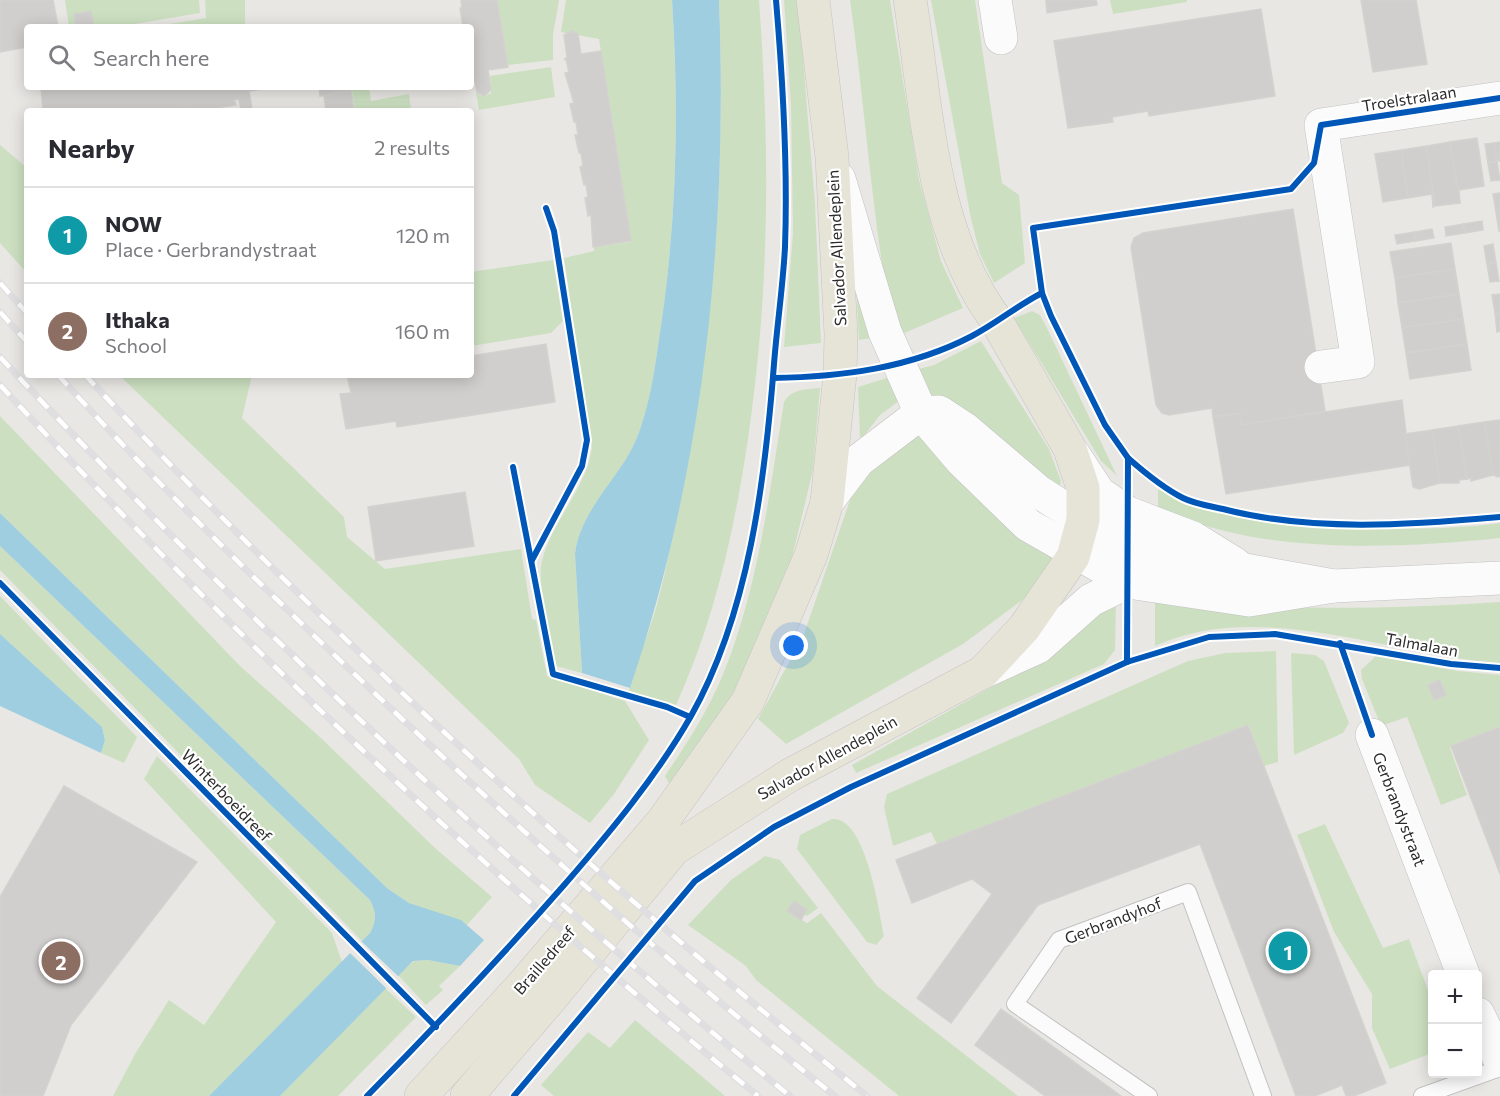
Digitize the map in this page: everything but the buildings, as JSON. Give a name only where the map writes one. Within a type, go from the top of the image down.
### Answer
[{"type":"main road","points":[[813,0],[832,157]]},
{"type":"main road","name":"Salvador Allendeplein","points":[[910,0],[935,163],[949,228],[962,264],[1070,449],[1100,493],[1128,513],[1193,537],[1247,585]]},
{"type":"main road","points":[[995,0],[1001,38]]},
{"type":"main road","name":"Troelstralaan","points":[[1321,367],[1358,362],[1321,125],[1500,98]]},
{"type":"main road","name":"Salvador Allendeplein","points":[[832,157],[885,332],[921,413],[962,461],[1028,525],[1128,582]]},
{"type":"main road","name":"Salvador Allendeplein","points":[[669,835],[748,701],[811,555],[827,502],[840,374],[832,157]]},
{"type":"main road","points":[[921,413],[939,412],[965,429],[1039,492],[1127,548],[1247,585],[1334,586],[1500,579]]},
{"type":"main road","name":"Salvador Allendeplein","points":[[827,502],[858,461],[921,413]]},
{"type":"main road","name":"Salvador Allendeplein","points":[[983,672],[1024,628],[1076,551],[1083,520],[1083,488],[1070,449]]},
{"type":"main road","name":"Salvador Allendeplein","points":[[669,835],[790,775],[983,672],[1038,647],[1091,600],[1128,582],[1247,585]]},
{"type":"main road","name":"Gerbrandystraat","points":[[1372,735],[1461,970]]},
{"type":"main road","name":"Brailledreef","points":[[421,1096],[520,988],[669,835]]},
{"type":"main road","name":"Brailledreef","points":[[467,1096],[552,997],[669,835]]},
{"type":"main road","points":[[1482,1013],[1500,1006]]},
{"type":"main road","points":[[1482,1022],[1500,1060]]},
{"type":"lane","name":"Gerbrandyhof","points":[[1149,1096],[1015,1004],[1059,940],[1188,892],[1263,1096]]},
{"type":"lane","points":[[1422,1096],[1500,1068]]},
{"type":"green space","points":[[65,0],[199,0],[200,13],[135,24],[69,24]]},
{"type":"green space","points":[[205,0],[245,0],[245,24],[170,24],[206,18]]},
{"type":"green space","points":[[497,0],[559,0],[553,35],[553,60],[508,65]]},
{"type":"green space","points":[[566,0],[672,0],[676,80],[671,240],[651,390],[635,442],[588,516],[575,554],[582,673],[556,666],[541,584],[542,561],[547,546],[583,477],[592,448],[564,258],[594,251],[594,247],[631,242],[599,39],[561,32]]},
{"type":"green space","points":[[719,0],[759,0],[766,166],[761,328],[748,439],[729,541],[702,640],[676,705],[629,691],[662,584],[701,384],[715,257],[719,193],[721,64]]},
{"type":"green space","points":[[784,0],[797,0],[799,11],[815,203],[821,343],[784,347],[793,233],[791,106]]},
{"type":"green space","points":[[850,0],[890,0],[919,180],[941,261],[963,308],[895,337],[875,211]]},
{"type":"green space","points":[[931,0],[975,0],[1002,183],[1019,195],[1025,263],[994,283],[980,254],[971,219]]},
{"type":"green space","points":[[1110,0],[1187,0],[1187,2],[1113,14]]},
{"type":"green space","points":[[551,67],[555,97],[479,110],[476,92],[483,97],[491,93],[490,76]]},
{"type":"green space","points":[[352,90],[369,90],[371,101],[409,94],[411,108],[355,108]]},
{"type":"green space","points":[[0,145],[24,165],[24,270],[0,243]]},
{"type":"green space","points":[[553,260],[563,321],[551,333],[474,346],[474,272]]},
{"type":"green space","points":[[856,281],[878,337],[859,340]]},
{"type":"green space","points":[[1032,311],[1040,315],[1048,330],[1117,476],[1101,461],[1014,318]]},
{"type":"green space","points":[[981,341],[1049,449],[1061,481],[1060,486],[921,395],[911,371],[934,365]]},
{"type":"green space","points":[[893,376],[903,398],[880,415],[863,437],[860,437],[858,387]]},
{"type":"green space","points":[[122,378],[251,378],[242,418],[344,517],[347,537],[385,569],[521,549],[532,619],[536,620],[547,676],[625,701],[649,740],[614,794],[590,823],[535,785],[519,759]]},
{"type":"green space","points":[[820,388],[813,470],[791,562],[742,680],[723,712],[670,785],[665,776],[696,728],[716,690],[745,610],[761,542],[784,402],[795,392]]},
{"type":"green space","points":[[0,416],[240,666],[321,738],[435,848],[492,897],[467,925],[409,903],[387,888],[0,513]]},
{"type":"green space","points":[[920,435],[1057,554],[1025,598],[963,644],[786,744],[758,719],[803,637],[850,500],[864,476],[882,453]]},
{"type":"green space","points":[[1158,489],[1208,510],[1262,522],[1316,527],[1404,528],[1500,523],[1500,538],[1442,543],[1353,546],[1251,537],[1158,510]]},
{"type":"green space","points":[[0,546],[370,900],[375,917],[371,932],[363,942],[0,570]]},
{"type":"green space","points":[[0,596],[137,737],[124,763],[101,753],[105,739],[102,727],[0,634]]},
{"type":"green space","points":[[1116,600],[1115,650],[1104,664],[856,773],[852,765],[1013,675]]},
{"type":"green space","points":[[1155,600],[1241,606],[1327,608],[1500,602],[1500,663],[1281,628],[1238,627],[1195,633],[1155,646]]},
{"type":"green space","points":[[1276,651],[1278,762],[1264,766],[1249,725],[937,844],[931,832],[893,846],[884,807],[887,794],[1188,661],[1225,653]]},
{"type":"green space","points":[[1291,653],[1315,655],[1324,661],[1349,723],[1343,733],[1294,755]]},
{"type":"green space","points":[[1376,656],[1458,671],[1500,675],[1500,726],[1450,748],[1467,795],[1441,805],[1407,717],[1381,726],[1362,679],[1361,670]]},
{"type":"green space","points":[[157,756],[332,933],[342,962],[209,1096],[113,1096],[135,1054],[169,1000],[204,1025],[276,922],[144,779]]},
{"type":"green space","points":[[832,819],[844,822],[854,832],[869,867],[884,936],[876,945],[867,942],[797,849],[800,835]]},
{"type":"green space","points":[[1325,824],[1383,948],[1409,939],[1428,990],[1428,1055],[1390,1069],[1372,1028],[1372,994],[1334,932],[1297,835]]},
{"type":"green space","points":[[765,856],[780,860],[818,908],[807,916],[805,915],[807,910],[794,901],[787,911],[807,923],[821,913],[877,986],[1018,1096],[899,1096],[756,980],[746,966],[688,925],[731,880]]},
{"type":"green space","points":[[428,960],[460,966],[439,986],[443,990],[426,1005],[398,975],[414,961]]},
{"type":"green space","points":[[385,988],[416,1017],[338,1096],[280,1096]]},
{"type":"green space","points":[[635,1020],[725,1096],[554,1096],[541,1085],[588,1032],[610,1048]]},
{"type":"water","points":[[672,0],[719,0],[721,87],[715,261],[706,348],[677,520],[656,605],[630,688],[582,673],[575,554],[588,516],[635,442],[653,378],[667,279],[674,199],[676,80]]},
{"type":"water","points":[[0,513],[387,888],[409,903],[461,920],[484,940],[460,966],[428,960],[413,961],[280,1096],[209,1096],[370,933],[374,924],[374,908],[370,900],[0,546]]},
{"type":"water","points":[[0,634],[102,727],[105,740],[101,753],[0,706]]},
{"type":"pier","points":[[360,940],[400,978],[388,990],[348,951]]},
{"type":"railway","points":[[0,283],[24,310]]},
{"type":"railway","points":[[0,312],[24,339]]},
{"type":"railway","points":[[0,357],[188,552],[382,740],[583,922],[790,1096]]},
{"type":"railway","points":[[61,378],[226,550],[401,718],[560,864],[669,959],[835,1096]]},
{"type":"railway","points":[[88,378],[270,566],[463,749],[662,926],[867,1096]]},
{"type":"railway","points":[[0,385],[180,573],[367,754],[560,928],[758,1096]]},
{"type":"cycle path","points":[[367,1096],[517,938],[616,824],[663,761],[691,716],[711,676],[727,634],[751,545],[759,499],[784,262],[785,154],[776,0]]},
{"type":"cycle path","points":[[1127,662],[1128,458],[1105,425],[1051,316],[1042,293],[1033,228],[1291,189],[1314,163],[1321,125],[1500,98]]},
{"type":"cycle path","points":[[532,560],[582,466],[587,440],[554,231],[546,208]]},
{"type":"cycle path","points":[[773,378],[850,373],[925,356],[972,336],[1042,293]]},
{"type":"cycle path","points":[[1128,458],[1154,480],[1183,498],[1203,505],[1257,516],[1291,521],[1361,525],[1500,517]]},
{"type":"cycle path","points":[[513,467],[553,674],[667,707],[690,717]]},
{"type":"cycle path","name":"Winterboeidreef","points":[[0,583],[436,1027]]},
{"type":"cycle path","name":"Talmalaan","points":[[514,1096],[695,881],[774,827],[851,787],[1127,662],[1209,637],[1275,634],[1451,664],[1500,668]]},
{"type":"cycle path","points":[[1340,643],[1372,735]]},
{"type":"place","name":"NOW","points":[[1288,951]]},
{"type":"place","name":"Ithaka","points":[[61,961]]}]
